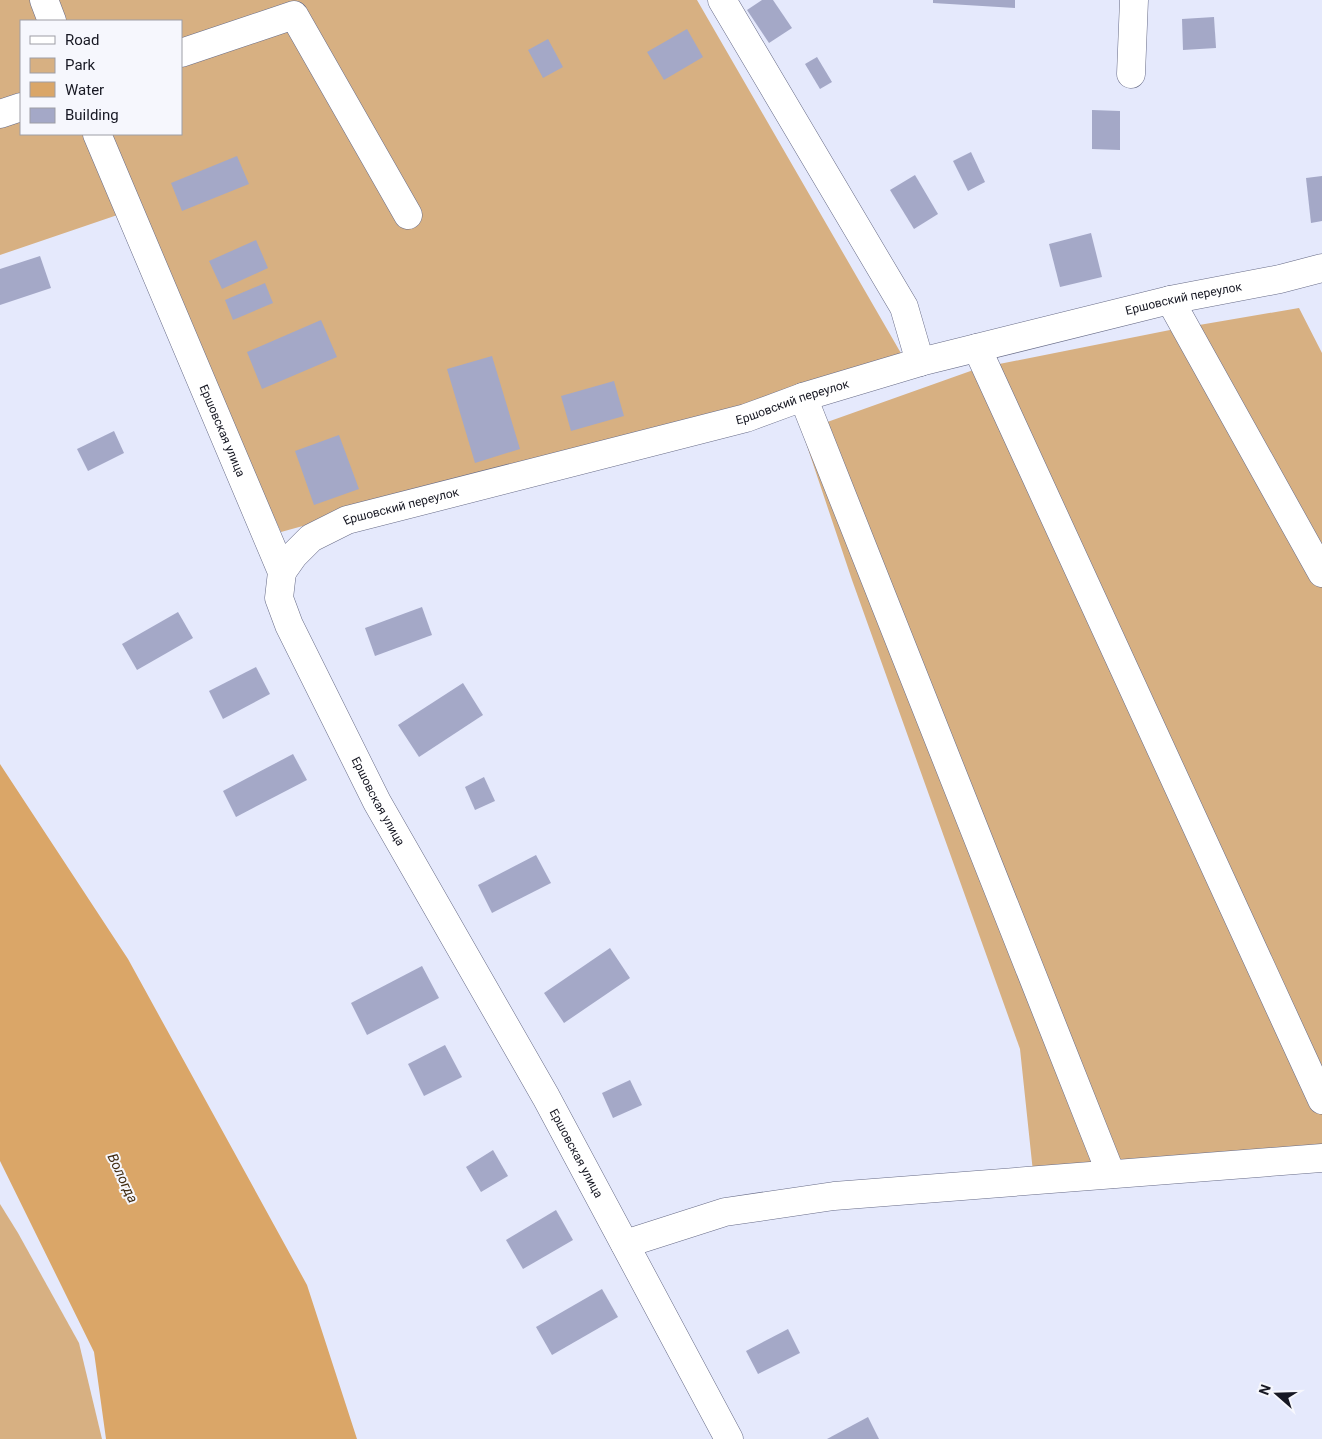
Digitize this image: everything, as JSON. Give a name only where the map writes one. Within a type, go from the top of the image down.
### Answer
[{"type":"street","points":[[44,0],[52,20]]},
{"type":"street","points":[[722,0],[904,306],[920,362]]},
{"type":"street","points":[[1131,74],[1134,0]]},
{"type":"street","points":[[182,53],[294,15],[408,215]]},
{"type":"street","points":[[0,114],[20,107]]},
{"type":"street","name":"Ершовская улица","points":[[97,135],[282,572],[279,598],[289,625],[377,802],[541,1088],[729,1439]]},
{"type":"street","name":"Ершовский переулок","points":[[282,572],[294,555],[311,538],[347,520],[746,418],[802,396],[920,362],[1170,300],[1322,268]]},
{"type":"street","points":[[1170,300],[1322,573]]},
{"type":"street","points":[[977,348],[1322,1100]]},
{"type":"street","points":[[802,396],[1111,1174]]},
{"type":"street","points":[[625,1244],[725,1212],[834,1196],[1322,1158]]},
{"type":"green space","points":[[0,0],[697,0],[902,355],[679,426],[281,532],[166,285],[135,209],[0,255]]},
{"type":"green space","points":[[1299,308],[1322,353],[1322,1146],[1033,1172],[1020,1049],[852,580],[802,431],[979,368],[1170,330]]},
{"type":"green space","points":[[0,1204],[79,1343],[102,1439],[0,1439]]},
{"type":"water","name":"Вологда","points":[[0,764],[128,959],[307,1285],[357,1439],[106,1439],[94,1352],[0,1161]]},
{"type":"building","points":[[762,0],[773,0],[792,28],[769,43],[747,10]]},
{"type":"building","points":[[933,0],[1015,0],[1015,8],[933,3]]},
{"type":"building","points":[[1214,17],[1216,48],[1183,50],[1182,19]]},
{"type":"building","points":[[687,29],[703,57],[664,80],[647,52]]},
{"type":"building","points":[[548,39],[563,67],[543,78],[528,50]]},
{"type":"building","points":[[817,57],[832,82],[820,89],[805,64]]},
{"type":"building","points":[[1092,110],[1120,111],[1120,150],[1092,149]]},
{"type":"building","points":[[971,152],[985,182],[968,191],[953,161]]},
{"type":"building","points":[[237,156],[249,184],[182,211],[171,183]]},
{"type":"building","points":[[915,175],[938,214],[914,229],[890,190]]},
{"type":"building","points":[[1322,176],[1322,221],[1311,223],[1306,178]]},
{"type":"building","points":[[1091,233],[1102,277],[1060,287],[1049,244]]},
{"type":"building","points":[[256,240],[268,268],[222,289],[209,261]]},
{"type":"building","points":[[40,256],[51,288],[0,305],[0,269]]},
{"type":"building","points":[[265,283],[273,303],[233,320],[225,300]]},
{"type":"building","points":[[321,320],[337,357],[262,389],[247,352]]},
{"type":"building","points":[[492,356],[520,449],[475,463],[447,369]]},
{"type":"building","points":[[614,381],[624,416],[571,431],[561,396]]},
{"type":"building","points":[[114,431],[124,453],[88,471],[77,449]]},
{"type":"building","points":[[339,435],[359,489],[314,505],[295,451]]},
{"type":"building","points":[[422,607],[432,635],[375,656],[365,628]]},
{"type":"building","points":[[178,612],[193,638],[137,670],[122,644]]},
{"type":"building","points":[[256,667],[270,694],[223,719],[209,691]]},
{"type":"building","points":[[463,683],[483,715],[419,757],[398,725]]},
{"type":"building","points":[[293,754],[307,780],[236,817],[223,791]]},
{"type":"building","points":[[484,777],[495,801],[475,810],[465,787]]},
{"type":"building","points":[[536,855],[551,883],[492,913],[478,885]]},
{"type":"building","points":[[610,948],[630,978],[564,1023],[544,993]]},
{"type":"building","points":[[422,966],[439,998],[367,1035],[351,1003]]},
{"type":"building","points":[[445,1045],[462,1077],[424,1096],[408,1064]]},
{"type":"building","points":[[630,1080],[642,1105],[613,1118],[602,1093]]},
{"type":"building","points":[[493,1150],[508,1176],[481,1192],[466,1167]]},
{"type":"building","points":[[556,1210],[573,1240],[523,1269],[506,1240]]},
{"type":"building","points":[[602,1289],[618,1317],[552,1355],[536,1327]]},
{"type":"building","points":[[788,1329],[800,1353],[758,1374],[746,1351]]},
{"type":"building","points":[[868,1417],[879,1439],[827,1439]]}]
